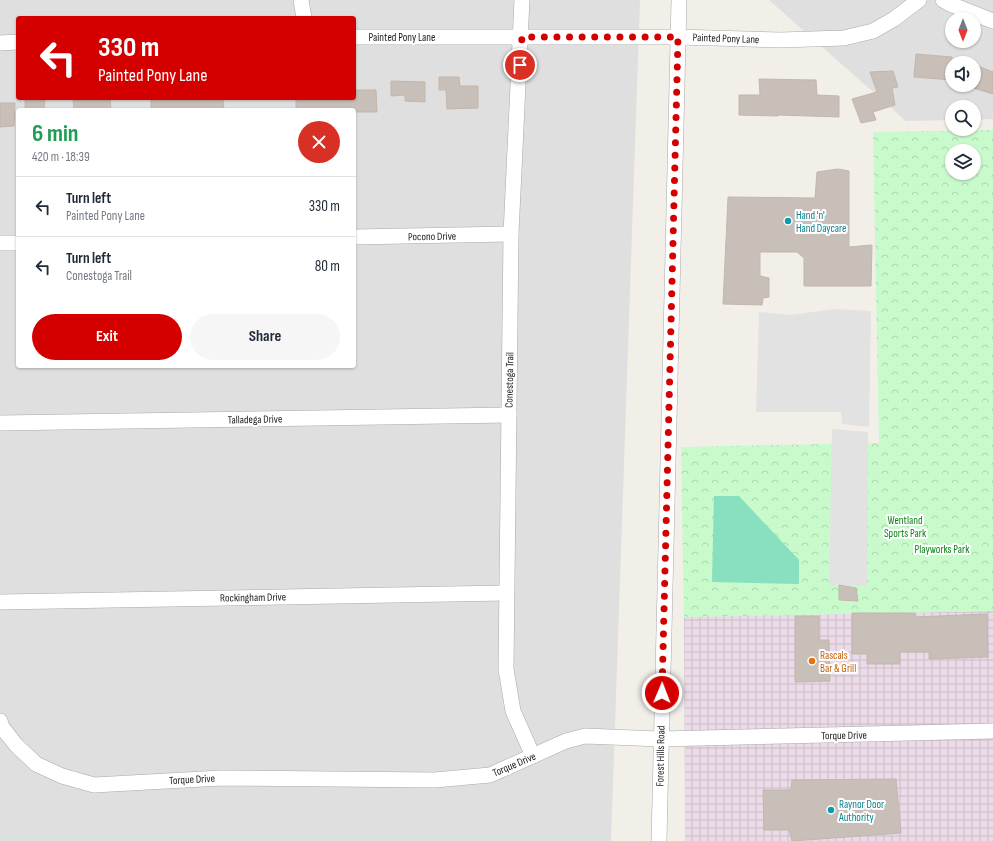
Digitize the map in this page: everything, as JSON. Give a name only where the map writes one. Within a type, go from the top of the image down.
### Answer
[{"type":"street","points":[[301,0],[304,16]]},
{"type":"street","name":"Conestoga Trail","points":[[522,0],[522,37],[514,150],[511,234],[506,669],[513,711],[532,756]]},
{"type":"street","name":"Forest Hills Road","points":[[659,841],[660,739],[679,0]]},
{"type":"street","name":"Painted Pony Lane","points":[[356,37],[678,37],[780,40],[844,38],[873,31],[894,19],[919,0]]},
{"type":"street","points":[[943,0],[993,21]]},
{"type":"street","points":[[0,43],[16,42]]},
{"type":"street","name":"Pocono Drive","points":[[356,237],[511,234]]},
{"type":"street","points":[[0,244],[16,243]]},
{"type":"street","name":"Talladega Drive","points":[[0,423],[509,415]]},
{"type":"street","name":"Rockingham Drive","points":[[0,602],[506,593]]},
{"type":"street","name":"Torque Drive","points":[[0,721],[2,727],[16,745],[36,764],[62,776],[94,785],[221,778],[435,780],[490,774],[566,741],[585,736],[660,739],[993,731]]},
{"type":"shaded area","points":[[0,0],[640,0],[611,841],[0,841]]},
{"type":"shaded area","points":[[769,0],[993,0],[993,119],[981,120],[981,100],[945,100],[945,120],[906,121]]},
{"type":"shaded area","points":[[834,309],[871,311],[869,427],[842,424],[841,412],[756,412],[759,312],[791,315]]},
{"type":"shaded area","points":[[832,429],[868,432],[867,586],[829,585]]},
{"type":"shaded area","points":[[993,611],[993,841],[685,841],[684,617]]},
{"type":"green space","name":"Wentland Sports Park","points":[[981,130],[993,130],[993,611],[684,617],[681,447],[879,443],[873,132],[945,131],[945,136],[981,136]]},
{"type":"green space","points":[[714,496],[739,496],[799,560],[799,584],[712,582]]},
{"type":"building","points":[[916,54],[945,56],[945,79],[914,77]]},
{"type":"building","points":[[981,67],[993,72],[993,94],[981,90]]},
{"type":"building","points":[[893,71],[898,87],[892,88],[895,105],[873,112],[876,120],[861,123],[852,99],[877,92],[870,72]]},
{"type":"building","points":[[439,77],[459,77],[460,86],[478,86],[478,108],[447,109],[446,90],[439,90]]},
{"type":"building","points":[[759,79],[816,80],[817,95],[839,96],[839,117],[739,115],[739,95],[760,95]]},
{"type":"building","points":[[391,81],[425,82],[425,102],[405,101],[405,95],[391,96]]},
{"type":"building","points":[[356,90],[376,90],[377,112],[356,112],[356,108],[296,108],[296,100],[356,100]]},
{"type":"building","points":[[25,100],[45,100],[44,108],[25,108]]},
{"type":"building","points":[[73,100],[110,100],[111,108],[74,108]]},
{"type":"building","points":[[151,100],[223,100],[224,108],[151,108]]},
{"type":"building","points":[[0,103],[15,103],[14,126],[0,127]]},
{"type":"building","name":"Hand 'n' Hand Daycare","points":[[838,169],[849,171],[849,247],[872,245],[871,286],[804,286],[804,258],[797,252],[760,252],[760,276],[769,278],[769,297],[763,298],[762,305],[723,304],[728,197],[815,198],[817,172]]},
{"type":"building","points":[[839,585],[856,588],[858,601],[839,600]]},
{"type":"building","points":[[852,613],[915,613],[915,617],[987,614],[988,657],[929,659],[929,652],[900,652],[900,664],[867,664],[867,654],[852,654]]},
{"type":"building","name":"Rascals Bar & Grill","points":[[795,616],[819,616],[819,640],[829,640],[830,681],[795,682]]},
{"type":"building","name":"Raynor Door Authority","points":[[896,779],[901,833],[792,841],[789,830],[764,830],[763,790],[791,790],[792,780]]},
{"type":"place","name":"Hand 'n' Hand Daycare","points":[[788,221]]},
{"type":"place","name":"Rascals Bar & Grill","points":[[812,661]]},
{"type":"place","name":"Raynor Door Authority","points":[[831,810]]},
{"type":"route","points":[[520,65],[522,37],[678,37],[662,693]]},
{"type":"park label","name":"Playworks Park","points":[[942,549]]}]
